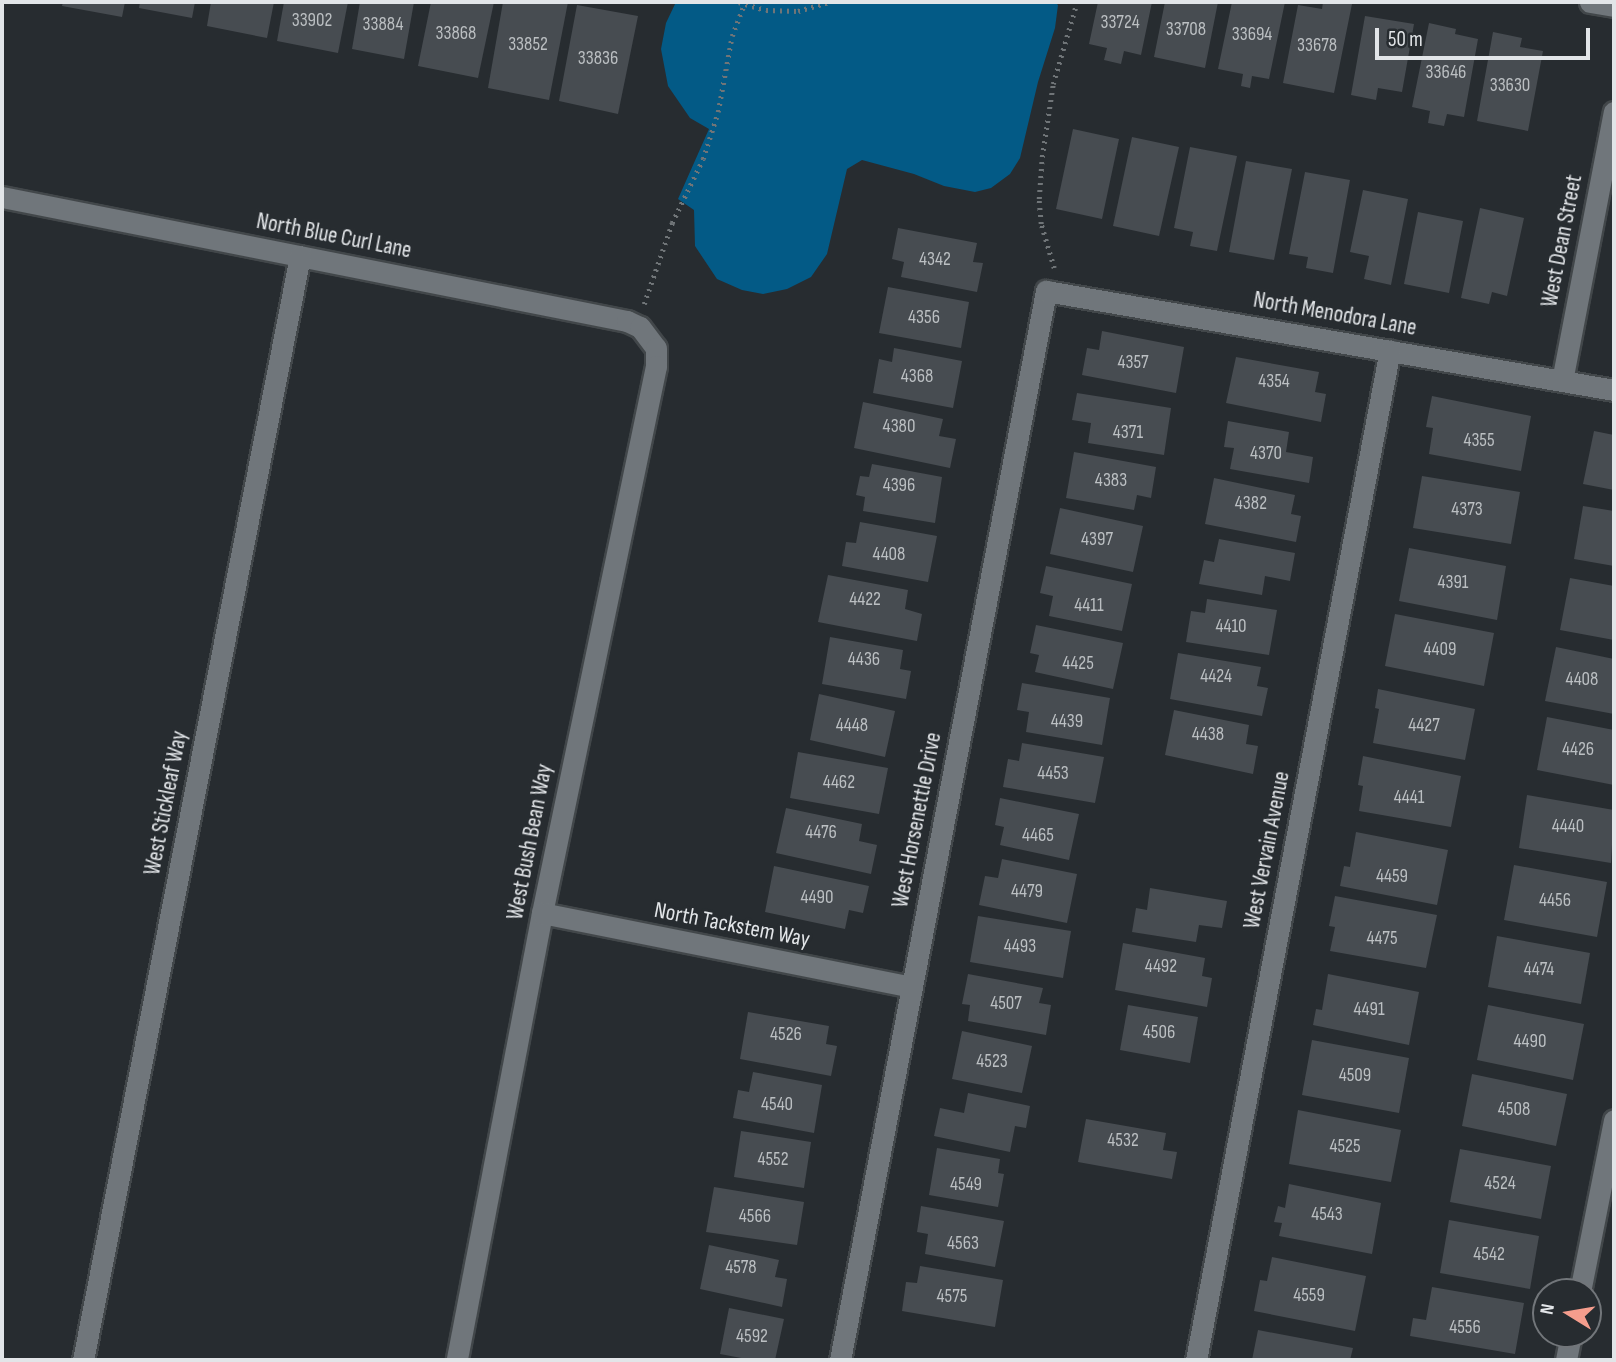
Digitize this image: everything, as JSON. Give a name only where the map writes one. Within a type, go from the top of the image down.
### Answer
[{"type":"street","points":[[1590,2],[1614,6]]},
{"type":"street","name":"West Dean Street","points":[[1562,381],[1614,112]]},
{"type":"street","name":"North Blue Curl Lane","points":[[2,197],[300,256],[643,331]]},
{"type":"street","name":"West Stickleaf Way","points":[[83,1360],[300,256]]},
{"type":"street","name":"North Menodora Lane","points":[[1053,292],[1614,390]]},
{"type":"street","name":"West Horsenettle Drive","points":[[840,1360],[912,987],[1053,292]]},
{"type":"street","name":"West Bush Bean Way","points":[[457,1360],[542,913],[656,366],[656,348],[643,331]]},
{"type":"street","name":"West Vervain Avenue","points":[[1196,1360],[1390,351]]},
{"type":"street","name":"North Tackstem Way","points":[[542,913],[912,987]]},
{"type":"street","points":[[1583,1278],[1614,1120]]},
{"type":"path","points":[[643,331],[672,223],[703,159],[718,112],[732,36],[742,3],[766,10],[798,11],[829,2]]},
{"type":"path","points":[[1053,292],[1039,199],[1054,84],[1077,2]]},
{"type":"shaded area","points":[[676,2],[1055,2],[1058,5],[1055,28],[1038,82],[1020,158],[1010,174],[991,188],[975,192],[944,186],[914,174],[862,160],[847,169],[827,254],[811,277],[787,289],[763,294],[742,290],[717,279],[695,246],[694,210],[678,199],[709,129],[690,118],[668,86],[661,49],[666,23]]},
{"type":"building","points":[[63,2],[125,2],[122,17],[62,6]]},
{"type":"building","points":[[140,2],[195,2],[192,18],[139,8]]},
{"type":"building","points":[[211,2],[274,2],[267,38],[207,26]]},
{"type":"building","points":[[284,2],[348,2],[338,53],[277,41]]},
{"type":"building","points":[[360,2],[414,2],[404,59],[352,49]]},
{"type":"building","points":[[431,2],[494,2],[478,78],[418,66]]},
{"type":"building","points":[[503,2],[568,2],[549,100],[488,88]]},
{"type":"building","points":[[1098,2],[1152,2],[1141,55],[1124,51],[1121,64],[1104,60],[1107,48],[1089,44]]},
{"type":"building","points":[[1165,2],[1218,2],[1205,68],[1154,57]]},
{"type":"building","points":[[1232,2],[1285,2],[1269,79],[1252,76],[1250,88],[1241,86],[1243,74],[1218,69]]},
{"type":"building","points":[[1323,2],[1352,4],[1334,93],[1283,83],[1298,5],[1322,9]]},
{"type":"building","points":[[577,5],[638,16],[618,114],[559,101]]},
{"type":"building","points":[[1365,16],[1414,24],[1402,92],[1378,88],[1376,100],[1351,95]]},
{"type":"building","points":[[1429,23],[1456,29],[1455,34],[1478,39],[1464,117],[1447,114],[1444,126],[1428,123],[1430,111],[1412,107]]},
{"type":"building","points":[[1493,32],[1522,38],[1520,47],[1543,51],[1528,131],[1477,121]]},
{"type":"building","points":[[1073,129],[1119,139],[1102,219],[1056,209]]},
{"type":"building","points":[[1132,137],[1179,147],[1159,236],[1113,226]]},
{"type":"building","points":[[1190,147],[1237,156],[1217,251],[1190,246],[1193,232],[1174,228]]},
{"type":"building","points":[[1246,161],[1292,169],[1274,260],[1229,252]]},
{"type":"building","points":[[1305,172],[1350,180],[1333,273],[1306,268],[1308,257],[1289,254]]},
{"type":"building","points":[[1363,190],[1408,199],[1391,285],[1364,279],[1369,256],[1350,252]]},
{"type":"building","points":[[1480,208],[1524,218],[1507,296],[1492,292],[1489,304],[1461,298]]},
{"type":"building","points":[[1418,212],[1463,221],[1449,293],[1404,284]]},
{"type":"building","points":[[898,228],[977,243],[973,262],[983,263],[977,292],[901,277],[904,262],[892,259]]},
{"type":"building","points":[[888,287],[969,302],[961,348],[879,333]]},
{"type":"building","points":[[1102,331],[1184,347],[1176,393],[1082,375],[1087,348],[1099,350]]},
{"type":"building","points":[[894,348],[962,361],[953,408],[873,393],[879,359],[892,362]]},
{"type":"building","points":[[1236,357],[1319,372],[1315,392],[1326,394],[1321,422],[1226,403]]},
{"type":"building","points":[[1077,393],[1171,408],[1164,455],[1088,443],[1091,423],[1072,420]]},
{"type":"building","points":[[1432,396],[1531,416],[1521,471],[1429,454],[1433,428],[1426,427]]},
{"type":"building","points":[[863,402],[943,419],[939,436],[956,439],[950,468],[854,448]]},
{"type":"building","points":[[1228,421],[1289,432],[1286,452],[1313,457],[1309,483],[1230,469],[1234,448],[1224,447]]},
{"type":"building","points":[[1594,431],[1614,435],[1614,490],[1583,484]]},
{"type":"building","points":[[1074,452],[1156,467],[1151,498],[1137,495],[1134,510],[1066,498]]},
{"type":"building","points":[[872,464],[942,477],[935,523],[863,511],[865,497],[856,495],[860,476],[869,477]]},
{"type":"building","points":[[1422,476],[1520,492],[1511,544],[1413,528]]},
{"type":"building","points":[[1214,478],[1295,495],[1291,514],[1301,516],[1296,542],[1205,524]]},
{"type":"building","points":[[1583,506],[1614,511],[1614,566],[1574,559]]},
{"type":"building","points":[[1060,508],[1143,526],[1133,572],[1050,554]]},
{"type":"building","points":[[860,522],[937,536],[928,582],[842,566],[846,542],[856,543]]},
{"type":"building","points":[[1219,539],[1295,553],[1290,581],[1265,576],[1262,595],[1199,584],[1204,560],[1214,562]]},
{"type":"building","points":[[1409,548],[1506,566],[1497,620],[1399,601]]},
{"type":"building","points":[[1046,566],[1132,584],[1122,631],[1049,616],[1053,596],[1040,593]]},
{"type":"building","points":[[828,575],[908,590],[905,609],[922,614],[917,641],[818,622]]},
{"type":"building","points":[[1570,578],[1614,586],[1614,640],[1560,630]]},
{"type":"building","points":[[1207,599],[1277,610],[1269,655],[1186,642],[1191,611],[1205,613]]},
{"type":"building","points":[[1395,614],[1494,633],[1484,686],[1385,666]]},
{"type":"building","points":[[1036,625],[1123,643],[1113,689],[1035,672],[1039,655],[1030,653]]},
{"type":"building","points":[[830,637],[903,650],[900,669],[911,671],[906,699],[822,684]]},
{"type":"building","points":[[1556,647],[1614,659],[1614,714],[1545,701]]},
{"type":"building","points":[[1178,653],[1261,667],[1257,686],[1268,688],[1262,716],[1170,699]]},
{"type":"building","points":[[1022,683],[1110,698],[1102,745],[1026,732],[1029,712],[1017,710]]},
{"type":"building","points":[[1378,689],[1475,709],[1465,760],[1373,743],[1379,709],[1375,708]]},
{"type":"building","points":[[819,694],[895,711],[885,757],[810,740]]},
{"type":"building","points":[[1174,710],[1249,725],[1246,744],[1258,746],[1253,774],[1165,755]]},
{"type":"building","points":[[1547,717],[1614,730],[1614,785],[1537,770]]},
{"type":"building","points":[[1022,743],[1104,757],[1095,803],[1003,787],[1008,759],[1019,761]]},
{"type":"building","points":[[798,752],[888,768],[879,814],[790,798]]},
{"type":"building","points":[[1363,756],[1461,776],[1451,827],[1359,811],[1363,786],[1358,785]]},
{"type":"building","points":[[1527,795],[1614,810],[1611,863],[1519,848]]},
{"type":"building","points":[[1000,798],[1079,814],[1069,860],[1000,845],[1004,827],[995,825]]},
{"type":"building","points":[[786,808],[862,824],[859,841],[877,845],[871,874],[776,853]]},
{"type":"building","points":[[1356,832],[1448,850],[1437,905],[1340,886],[1344,866],[1350,867]]},
{"type":"building","points":[[1002,859],[1077,874],[1067,923],[979,905],[985,876],[998,878]]},
{"type":"building","points":[[1514,865],[1607,882],[1597,937],[1504,920]]},
{"type":"building","points":[[774,866],[869,886],[863,913],[849,910],[845,929],[765,912]]},
{"type":"building","points":[[1150,888],[1227,901],[1222,928],[1199,925],[1196,942],[1132,932],[1136,908],[1147,910]]},
{"type":"building","points":[[1335,896],[1437,915],[1426,968],[1330,951],[1335,927],[1329,926]]},
{"type":"building","points":[[978,916],[1071,931],[1063,978],[970,962]]},
{"type":"building","points":[[1497,936],[1590,953],[1581,1004],[1488,987]]},
{"type":"building","points":[[1123,943],[1205,958],[1202,976],[1212,978],[1207,1007],[1115,990]]},
{"type":"building","points":[[968,974],[1043,988],[1039,1003],[1051,1005],[1046,1035],[968,1021],[970,1005],[962,1004]]},
{"type":"building","points":[[1328,974],[1419,992],[1409,1045],[1313,1025],[1316,1009],[1322,1010]]},
{"type":"building","points":[[1128,1005],[1198,1017],[1190,1063],[1120,1050]]},
{"type":"building","points":[[1488,1005],[1584,1024],[1573,1080],[1477,1060]]},
{"type":"building","points":[[748,1012],[829,1026],[826,1044],[837,1046],[831,1076],[740,1059]]},
{"type":"building","points":[[962,1031],[1032,1046],[1022,1093],[952,1079]]},
{"type":"building","points":[[1312,1040],[1409,1058],[1399,1113],[1302,1095]]},
{"type":"building","points":[[753,1072],[822,1085],[814,1133],[733,1118],[738,1090],[749,1092]]},
{"type":"building","points":[[1472,1074],[1567,1094],[1556,1146],[1462,1126]]},
{"type":"building","points":[[968,1093],[1030,1106],[1026,1128],[1015,1126],[1010,1152],[934,1136],[940,1108],[964,1113]]},
{"type":"building","points":[[1298,1110],[1401,1130],[1391,1182],[1289,1164]]},
{"type":"building","points":[[1086,1119],[1166,1133],[1163,1150],[1177,1152],[1172,1179],[1078,1162]]},
{"type":"building","points":[[741,1131],[811,1142],[804,1188],[734,1177]]},
{"type":"building","points":[[937,1148],[1000,1159],[998,1173],[1004,1174],[998,1207],[929,1195]]},
{"type":"building","points":[[1460,1149],[1551,1166],[1541,1219],[1450,1202]]},
{"type":"building","points":[[1289,1184],[1381,1203],[1372,1254],[1279,1236],[1282,1223],[1274,1222],[1278,1206],[1285,1208]]},
{"type":"building","points":[[714,1187],[804,1202],[797,1245],[706,1232]]},
{"type":"building","points":[[921,1206],[1004,1221],[995,1267],[925,1254],[928,1234],[917,1232]]},
{"type":"building","points":[[1449,1220],[1539,1236],[1530,1289],[1440,1273]]},
{"type":"building","points":[[709,1245],[779,1260],[775,1277],[787,1279],[782,1307],[700,1289]]},
{"type":"building","points":[[1272,1257],[1366,1276],[1355,1331],[1254,1311],[1260,1280],[1267,1281]]},
{"type":"building","points":[[920,1266],[1003,1280],[995,1327],[902,1311],[906,1282],[917,1283]]},
{"type":"building","points":[[1432,1287],[1524,1303],[1515,1354],[1410,1336],[1413,1318],[1426,1320]]},
{"type":"building","points":[[729,1308],[784,1319],[775,1360],[752,1360],[720,1354]]},
{"type":"building","points":[[1258,1330],[1353,1348],[1350,1360],[1252,1360]]}]
